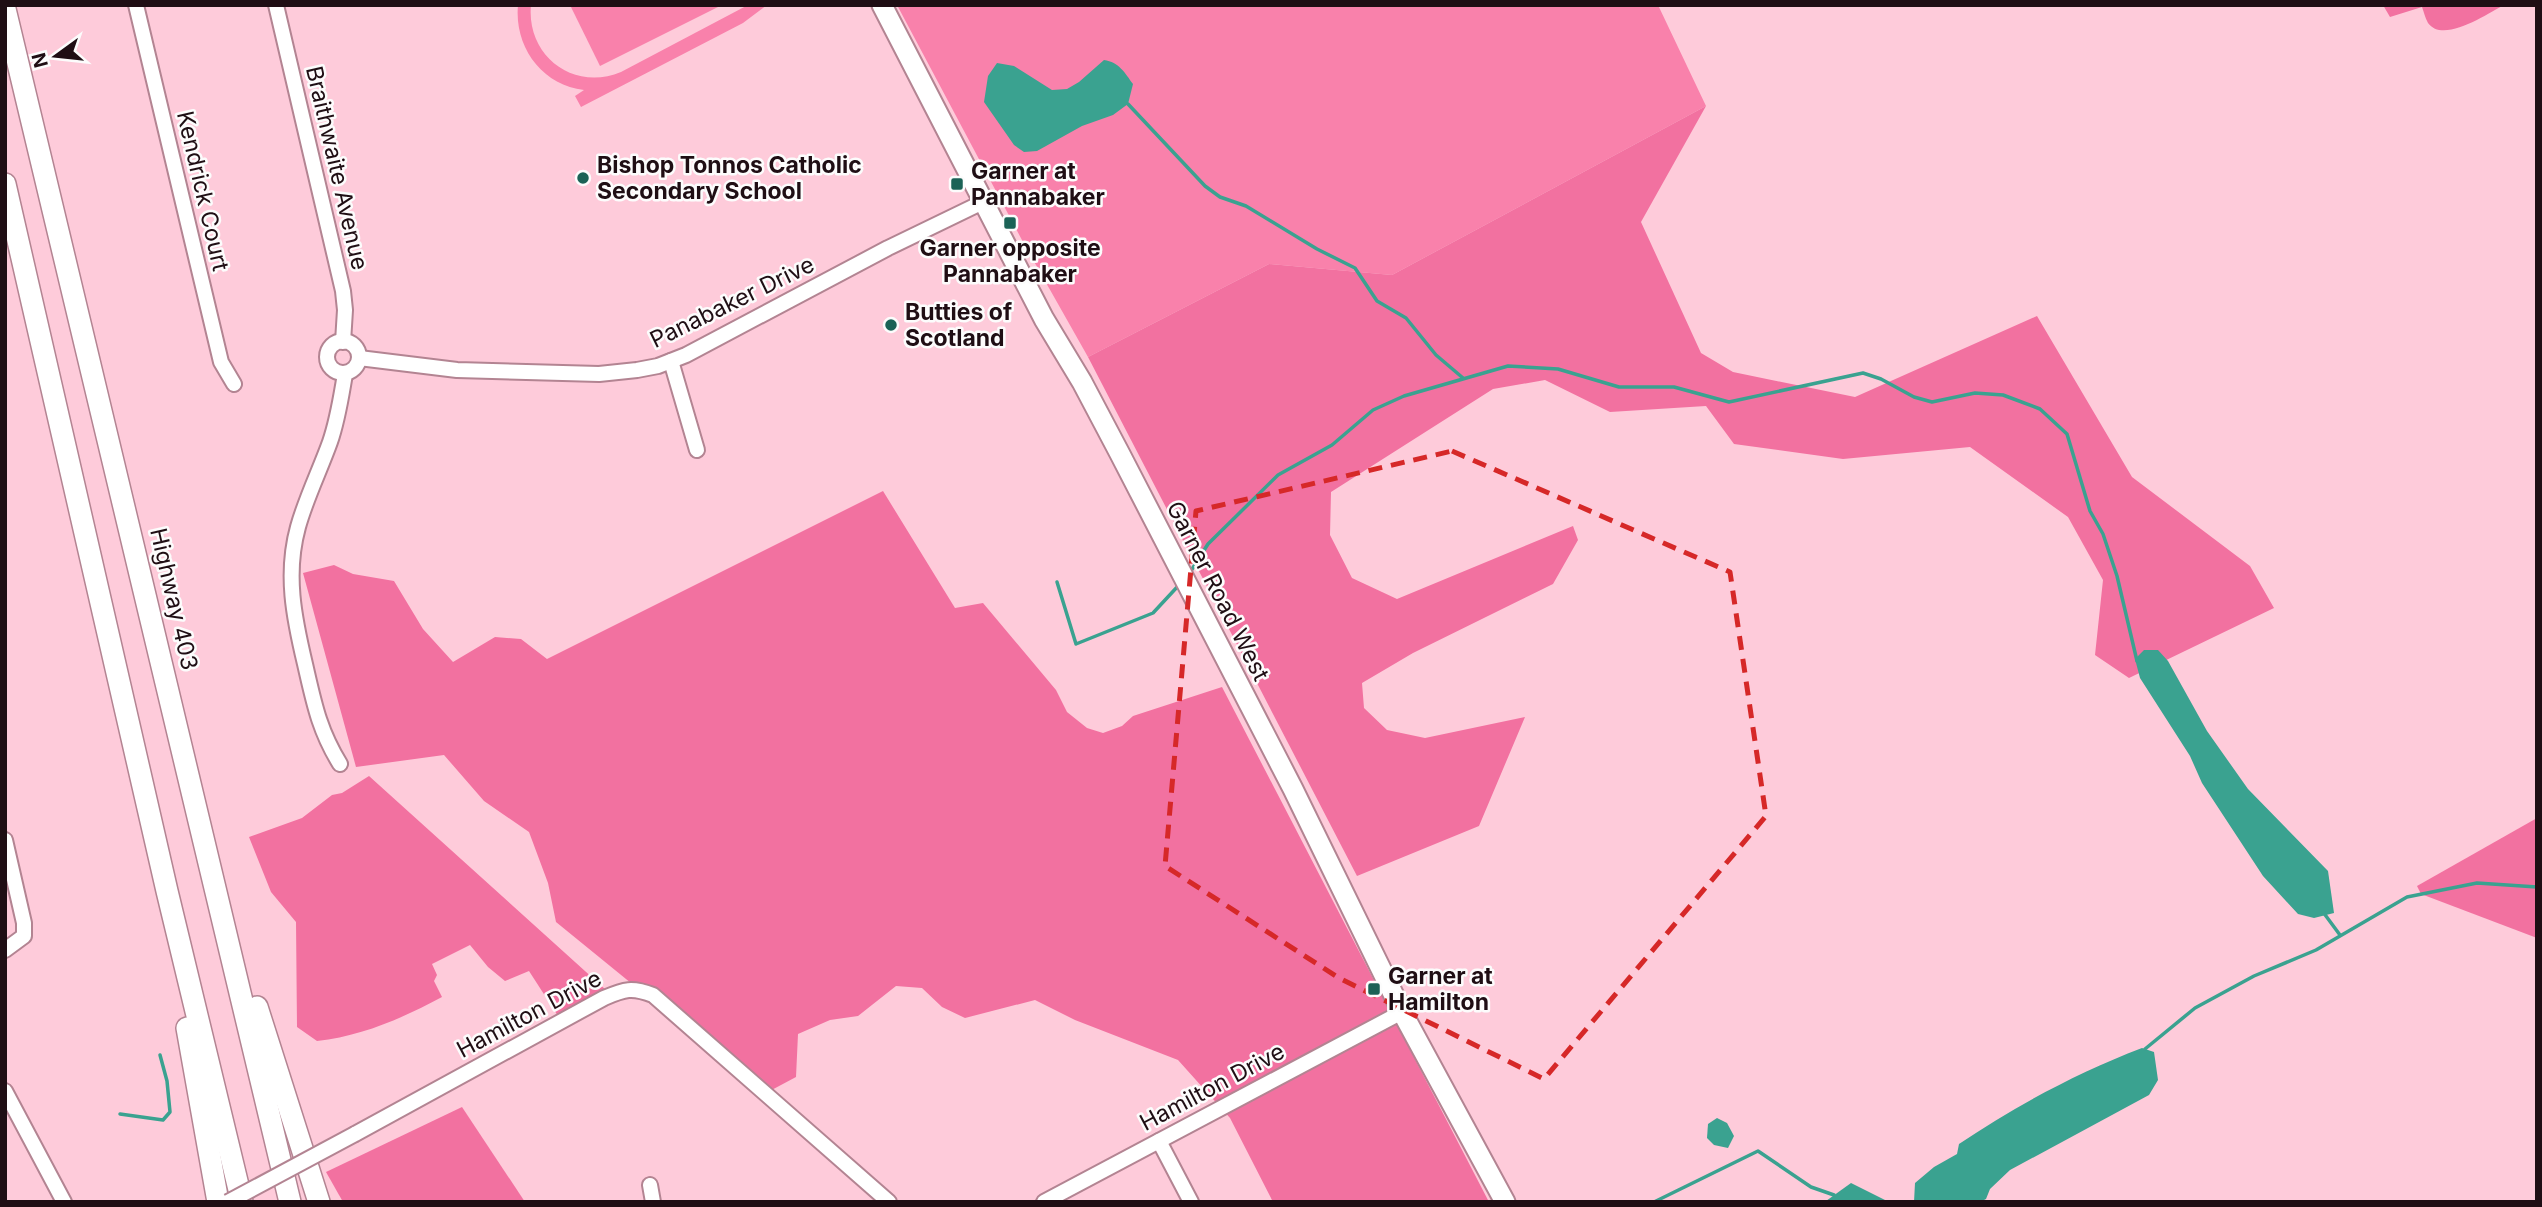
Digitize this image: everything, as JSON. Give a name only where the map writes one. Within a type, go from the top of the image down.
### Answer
[{"type":"highway","name":"Highway 403","points":[[5,9],[290,1202]]},
{"type":"highway","points":[[5,184],[167,891],[242,1202]]},
{"type":"highway","points":[[209,860],[318,1202]]},
{"type":"highway","points":[[167,891],[218,1202]]},
{"type":"main road","name":"Garner Road West","points":[[882,5],[1044,319],[1082,382],[1133,479],[1293,789],[1402,1012],[1506,1202]]},
{"type":"street","name":"Kendrick Court","points":[[136,5],[220,362],[234,384]]},
{"type":"street","name":"Braithwaite Avenue","points":[[276,5],[337,265],[345,310],[343,342]]},
{"type":"street","name":"Panabaker Drive","points":[[359,358],[457,370],[599,374],[630,372],[671,361],[983,202]]},
{"type":"street","points":[[340,764],[320,726],[295,623],[290,583],[298,526],[331,439],[345,374],[356,367],[359,358],[353,345],[343,342],[334,345],[327,358],[332,369],[345,374]]},
{"type":"street","points":[[671,361],[697,450]]},
{"type":"street","points":[[5,840],[24,923],[24,936],[5,950]]},
{"type":"street","name":"Hamilton Drive","points":[[228,1202],[604,998],[637,989],[653,995],[888,1202]]},
{"type":"street","name":"Hamilton Drive","points":[[1044,1202],[1402,1012]]},
{"type":"street","points":[[5,1091],[64,1202]]},
{"type":"street","points":[[1159,1141],[1191,1202]]},
{"type":"street","points":[[650,1185],[653,1202]]},
{"type":"highlighted area","points":[[1452,451],[1730,572],[1766,816],[1544,1079],[1339,978],[1165,866],[1196,511]]},
{"type":"shaded area","points":[[518,5],[531,5],[536,40],[556,65],[586,77],[603,77],[621,72],[748,5],[767,5],[743,23],[581,107],[575,96],[584,90],[555,81],[534,61],[526,49],[518,21]]},
{"type":"shaded area","points":[[570,5],[722,5],[600,66]]},
{"type":"shaded area","points":[[897,5],[1658,5],[1706,106],[1392,275],[1269,264],[1088,357],[1023,242]]},
{"type":"shaded area","points":[[2383,5],[2504,5],[2465,25],[2444,30],[2435,29],[2428,23],[2422,7],[2390,17]]},
{"type":"shaded area","points":[[1104,60],[1118,66],[1133,84],[1128,104],[1113,115],[1082,126],[1037,151],[1024,152],[1014,145],[984,102],[988,76],[997,63],[1014,66],[1052,90],[1067,89]]},
{"type":"shaded area","points":[[1706,106],[1641,222],[1701,353],[1733,372],[1855,397],[2037,316],[2132,477],[2250,566],[2274,608],[2129,678],[2095,655],[2103,580],[2068,517],[1970,447],[1843,459],[1734,444],[1706,406],[1610,412],[1545,380],[1493,389],[1331,492],[1330,535],[1352,578],[1397,599],[1573,526],[1578,540],[1553,584],[1413,653],[1362,683],[1364,708],[1387,730],[1425,738],[1525,717],[1479,826],[1357,876],[1088,357],[1269,264],[1392,275]]},
{"type":"shaded area","points":[[883,491],[955,608],[983,603],[1056,690],[1067,712],[1087,728],[1103,733],[1122,726],[1133,716],[1222,687],[1489,1202],[1273,1202],[1230,1118],[1178,1060],[1075,1020],[1035,1000],[965,1018],[942,1007],[922,988],[896,986],[858,1016],[830,1020],[798,1034],[796,1077],[766,1093],[556,922],[548,883],[529,832],[484,801],[444,755],[356,767],[303,573],[334,565],[353,574],[394,581],[423,629],[453,662],[495,637],[521,639],[547,659]]},
{"type":"shaded area","points":[[2144,650],[2158,650],[2168,661],[2207,731],[2248,789],[2328,871],[2334,913],[2314,918],[2298,914],[2263,876],[2202,783],[2190,756],[2140,678],[2135,659]]},
{"type":"shaded area","points":[[369,776],[606,990],[558,1016],[529,971],[505,981],[488,967],[470,945],[432,964],[437,975],[434,981],[442,997],[412,1012],[382,1025],[334,1039],[317,1041],[297,1027],[296,922],[271,892],[249,837],[302,818],[332,795],[342,793]]},
{"type":"shaded area","points":[[2537,818],[2537,938],[2421,894],[2417,886]]},
{"type":"shaded area","points":[[2142,1048],[2154,1052],[2158,1080],[2149,1095],[2010,1170],[1990,1189],[1986,1199],[1980,1202],[1914,1202],[1915,1183],[1934,1167],[1957,1154],[1959,1144],[2048,1091]]},
{"type":"shaded area","points":[[462,1107],[525,1202],[343,1202],[326,1172]]},
{"type":"shaded area","points":[[1717,1118],[1727,1123],[1734,1136],[1728,1148],[1714,1145],[1707,1138],[1708,1124]]},
{"type":"shaded area","points":[[1851,1183],[1889,1202],[1826,1201]]},
{"type":"waterway","points":[[1128,104],[1205,186],[1220,197],[1246,206],[1317,249],[1355,268],[1377,301],[1406,318],[1436,355],[1463,378]]},
{"type":"waterway","points":[[1189,574],[1208,544],[1278,475],[1332,445],[1373,410],[1404,396],[1508,366],[1558,369],[1619,387],[1674,387],[1729,402],[1863,373],[1881,379],[1914,397],[1932,402],[1975,393],[2003,395],[2040,409],[2067,434],[2090,511],[2103,534],[2117,576],[2137,661]]},
{"type":"waterway","points":[[1057,582],[1076,644],[1153,613],[1179,585]]},
{"type":"waterway","points":[[2145,1049],[2195,1008],[2254,976],[2316,950],[2407,897],[2477,883],[2537,887]]},
{"type":"waterway","points":[[2323,912],[2340,935]]},
{"type":"waterway","points":[[120,1114],[163,1120],[170,1112],[167,1081],[160,1055]]},
{"type":"waterway","points":[[1654,1202],[1758,1151],[1811,1187],[1834,1195]]},
{"type":"place","name":"Bishop Tonnos Catholic Secondary School","points":[[583,178]]},
{"type":"place","name":"Garner at Pannabaker","points":[[957,184]]},
{"type":"place","name":"Garner opposite Pannabaker","points":[[1010,223]]},
{"type":"place","name":"Butties of Scotland","points":[[891,325]]},
{"type":"place","name":"Garner at Hamilton","points":[[1374,989]]}]
